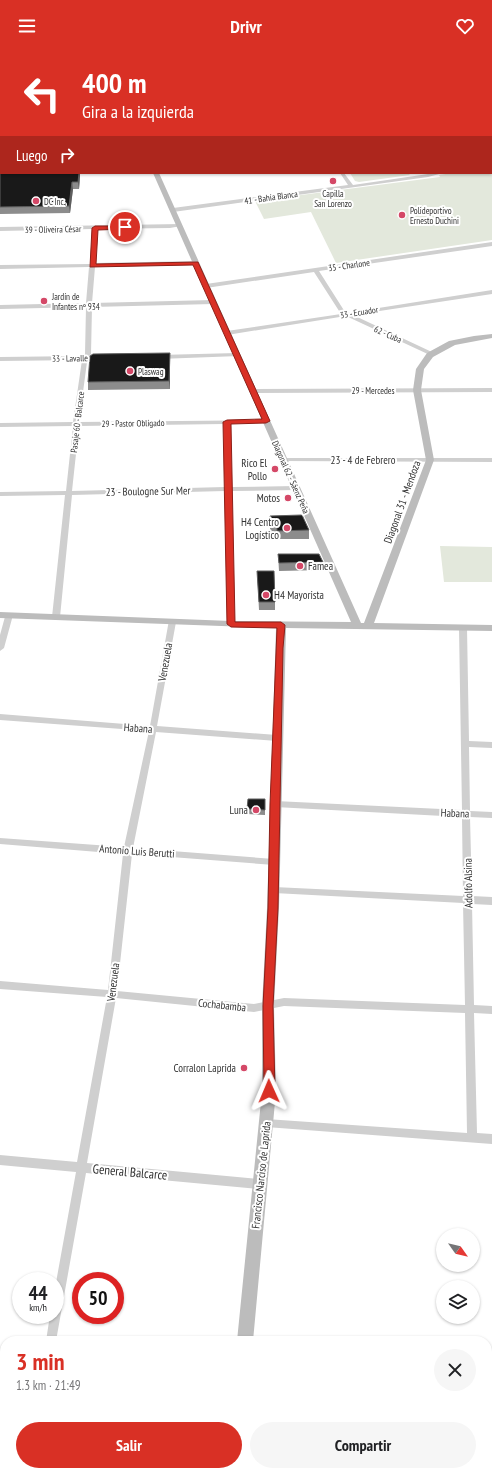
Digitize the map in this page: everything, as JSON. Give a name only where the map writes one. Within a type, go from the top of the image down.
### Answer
[{"type":"street","name":"Diagonal 62 - Sáenz Peña","points":[[156,174],[283,460],[363,626]]},
{"type":"street","points":[[343,174],[351,186]]},
{"type":"street","name":"41 - Bahía Blanca","points":[[173,210],[437,174]]},
{"type":"street","name":"39 - Oliveira César","points":[[0,229],[179,225]]},
{"type":"street","name":"Pasaje 60 - Balcarce","points":[[56,617],[76,424],[86,358],[88,354],[89,306],[95,228]]},
{"type":"street","name":"35 - Charlone","points":[[206,286],[492,244]]},
{"type":"street","points":[[0,267],[196,263]]},
{"type":"street","points":[[316,270],[341,311],[345,314]]},
{"type":"street","name":"33 - Ecuador","points":[[227,333],[492,292]]},
{"type":"street","points":[[0,308],[214,302]]},
{"type":"street","name":"62 - Cuba","points":[[345,314],[432,354]]},
{"type":"street","name":"Diagonal 31 - Mendoza","points":[[363,626],[408,522],[430,460],[417,390],[420,369],[425,360],[432,354],[452,343],[492,336]]},
{"type":"street","points":[[149,357],[237,355]]},
{"type":"street","name":"33 - Lavalle","points":[[0,359],[94,358]]},
{"type":"street","name":"29 - Mercedes","points":[[253,391],[492,390]]},
{"type":"street","name":"29 - Pastor Obligado","points":[[0,426],[266,421]]},
{"type":"street","points":[[227,422],[231,624]]},
{"type":"street","name":"23 - 4 de Febrero","points":[[283,460],[492,460]]},
{"type":"street","name":"23 - Boulogne Sur Mer","points":[[0,494],[296,488]]},
{"type":"street","points":[[0,648],[4,615],[231,624],[492,628]]},
{"type":"street","name":"Venezuela","points":[[52,1336],[112,994],[128,850],[153,729],[172,622]]},
{"type":"street","name":"Francisco Narciso de Laprida","points":[[246,1336],[259,1184],[269,1091],[268,1006],[274,890],[275,804],[281,625]]},
{"type":"street","name":"Adolfo Alsina","points":[[463,628],[472,1138]]},
{"type":"street","name":"Habana","points":[[0,718],[277,738]]},
{"type":"street","points":[[466,744],[492,745]]},
{"type":"street","name":"Habana","points":[[275,804],[492,815]]},
{"type":"street","name":"Antonio Luis Berutti","points":[[0,841],[274,862]]},
{"type":"street","points":[[274,890],[492,900]]},
{"type":"street","name":"Cochabamba","points":[[0,986],[112,994],[254,1008],[284,1002],[492,1010]]},
{"type":"street","points":[[266,1123],[492,1139]]},
{"type":"street","name":"General Balcarce","points":[[0,1160],[259,1184]]},
{"type":"shaded area","points":[[351,174],[410,175],[359,182],[355,181]]},
{"type":"shaded area","name":"Polideportivo Ernesto Duchini","points":[[492,174],[492,240],[336,263],[311,212],[264,219],[255,201],[440,177],[439,175]]},
{"type":"shaded area","points":[[440,546],[492,547],[492,582],[444,582]]},
{"type":"building","name":"DC Inc.","points":[[0,174],[79,174],[78,182],[72,182],[69,206],[0,207]]},
{"type":"building","name":"Plaswag","points":[[170,353],[169,381],[88,382],[90,356],[93,354]]},
{"type":"building","points":[[302,515],[309,530],[277,531],[277,523],[270,524],[270,516]]},
{"type":"building","points":[[278,554],[319,554],[323,562],[279,563]]},
{"type":"building","name":"H4 Mayorista","points":[[257,571],[274,571],[275,602],[259,602]]},
{"type":"building","points":[[248,799],[265,799],[265,810],[247,809]]},
{"type":"place","name":"Capilla San Lorenzo","points":[[333,181]]},
{"type":"place","name":"DC Inc.","points":[[36,201]]},
{"type":"place","name":"Polideportivo Ernesto Duchini","points":[[402,215]]},
{"type":"place","name":"Jardín de Infantes nº 934","points":[[44,301]]},
{"type":"place","name":"Plaswag","points":[[130,371]]},
{"type":"place","name":"Rico El Pollo","points":[[275,469]]},
{"type":"place","name":"Motos","points":[[288,498]]},
{"type":"place","name":"H4 Centro Logístico","points":[[287,528]]},
{"type":"place","name":"Famea","points":[[300,566]]},
{"type":"place","name":"H4 Mayorista","points":[[266,595]]},
{"type":"place","name":"Luna","points":[[256,810]]},
{"type":"place","name":"Corralon Laprida","points":[[244,1068]]},
{"type":"route","points":[[125,227],[95,228],[92,266],[176,265],[196,263],[266,421],[227,422],[231,624],[281,625],[279,648],[274,890],[268,1006],[269,1091]]}]
